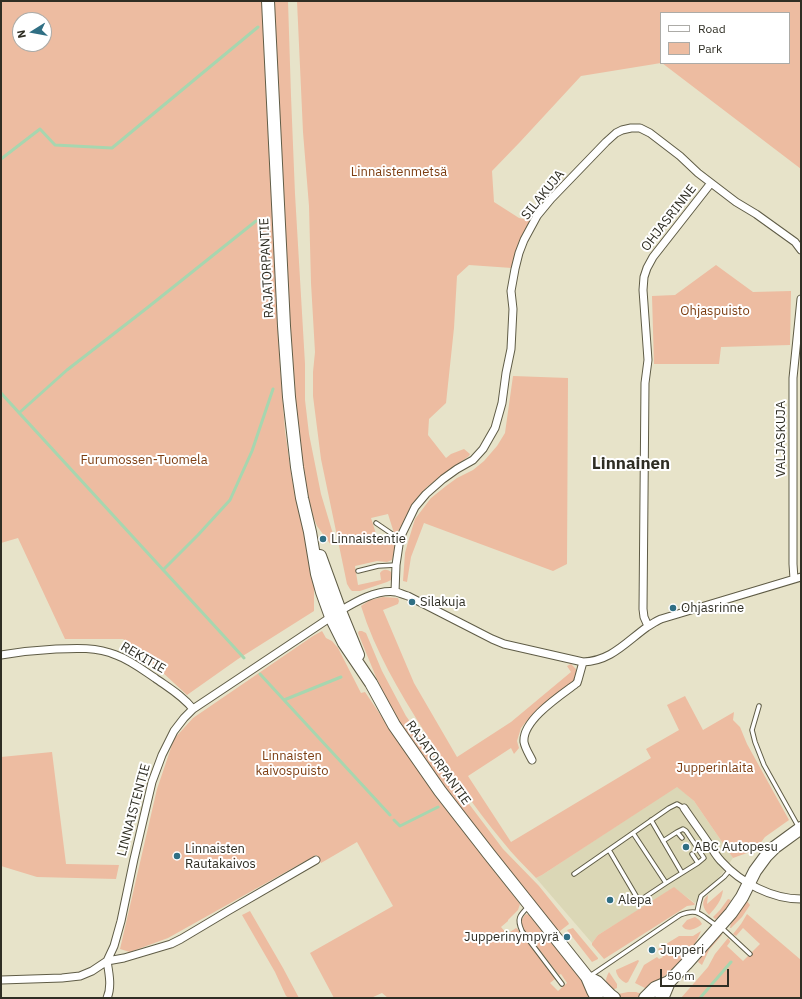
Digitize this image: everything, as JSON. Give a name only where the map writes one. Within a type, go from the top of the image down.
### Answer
[{"type":"main road","name":"RAJATORPANTIE","points":[[268,1],[284,326],[289,396],[302,498],[310,532],[336,614],[370,683],[394,726],[440,791],[587,977]]},
{"type":"main road","points":[[660,998],[664,994],[669,982],[731,913],[742,897],[755,871],[766,856],[775,847],[800,828]]},
{"type":"main road","points":[[587,977],[597,998]]},
{"type":"main road","points":[[587,977],[597,982],[614,998]]},
{"type":"main road","points":[[645,998],[655,988],[669,982]]},
{"type":"street","name":"SILAKUJA","points":[[395,592],[396,565],[400,538],[415,507],[426,494],[443,479],[473,460],[483,449],[495,428],[502,403],[511,349],[513,309],[511,291],[514,269],[524,240],[538,216],[551,200],[616,133],[631,128],[640,128],[650,133],[736,202],[756,214],[795,242],[801,250]]},
{"type":"street","name":"OHJASRINNE","points":[[648,626],[644,617],[643,609],[645,399],[648,360],[643,290],[644,277],[653,257],[711,183]]},
{"type":"street","name":"VALJASKUJA","points":[[798,578],[793,564],[793,378],[801,299]]},
{"type":"street","name":"LINNAISTENTIE","points":[[107,962],[114,946],[152,782],[162,755],[174,731],[193,709],[356,601],[384,592],[395,592],[408,596],[504,644],[582,662],[592,662],[609,655],[648,626],[661,619],[798,578]]},
{"type":"street","name":"REKITIE","points":[[1,655],[27,650],[81,648],[102,650],[129,661],[175,692],[193,709]]},
{"type":"street","points":[[532,760],[524,741],[527,728],[542,709],[577,683],[582,662]]},
{"type":"street","points":[[684,808],[720,860],[730,870],[749,883],[772,894],[793,899],[801,899]]},
{"type":"street","points":[[1,980],[80,976],[107,962],[171,944],[316,860]]},
{"type":"street","points":[[107,962],[109,974],[109,992],[107,998]]},
{"type":"lane","points":[[376,523],[400,538]]},
{"type":"lane","points":[[358,571],[378,566],[396,565]]},
{"type":"lane","points":[[759,706],[752,730],[755,742],[764,765],[800,828]]},
{"type":"lane","points":[[574,874],[669,808],[677,804],[684,808]]},
{"type":"lane","points":[[651,820],[682,873]]},
{"type":"lane","points":[[609,850],[639,901],[704,858],[686,831],[683,830],[677,832],[663,841]]},
{"type":"lane","points":[[677,832],[682,838]]},
{"type":"lane","points":[[633,833],[666,883]]},
{"type":"lane","points":[[692,854],[698,863]]},
{"type":"lane","points":[[697,912],[701,896],[724,877],[730,870]]},
{"type":"lane","points":[[530,906],[521,913],[519,925],[562,984]]},
{"type":"lane","points":[[587,977],[680,915],[688,912],[697,912],[720,927],[750,954]]},
{"type":"shaded area","points":[[677,786],[694,801],[733,858],[721,875],[695,903],[674,888],[598,935],[592,943],[536,878]]},
{"type":"green space","name":"Furumossen-Tuomela","points":[[1,1],[263,1],[270,173],[285,431],[292,479],[314,586],[314,611],[238,659],[187,695],[148,659],[123,639],[65,639],[18,538],[1,543]]},
{"type":"green space","points":[[274,1],[288,1],[295,194],[305,364],[305,400],[309,434],[321,494],[336,544],[331,545],[317,526],[311,511],[298,434],[292,370]]},
{"type":"green space","name":"Linnaistenmetsä","points":[[297,1],[801,1],[801,169],[663,64],[790,64],[790,12],[660,12],[660,63],[581,76],[492,171],[494,202],[519,218],[524,219],[529,217],[530,223],[524,233],[514,258],[512,268],[469,265],[457,276],[454,328],[446,403],[429,419],[428,435],[446,458],[451,454],[464,449],[470,454],[427,487],[412,505],[399,530],[394,533],[388,514],[371,518],[379,543],[393,540],[396,545],[392,560],[387,562],[377,561],[355,566],[358,585],[381,580],[380,573],[384,570],[391,572],[392,578],[387,582],[360,591],[352,591],[347,584],[321,459],[313,396],[315,352],[309,206],[303,132]]},
{"type":"green space","name":"Ohjaspuisto","points":[[716,265],[753,292],[791,291],[790,345],[721,347],[719,364],[654,364],[652,296],[675,295]]},
{"type":"green space","points":[[513,376],[568,378],[567,564],[553,571],[424,523],[411,557],[407,582],[403,581],[405,553],[415,519],[431,498],[457,478],[473,470],[484,461],[497,446],[505,433]]},
{"type":"green space","name":"Jupperinlaita","points":[[383,597],[398,598],[398,604],[383,610],[414,683],[457,757],[511,722],[571,672],[567,666],[571,664],[576,669],[576,680],[536,711],[521,728],[517,741],[519,748],[514,754],[511,748],[468,776],[511,842],[651,758],[646,749],[679,730],[667,705],[685,696],[703,730],[734,712],[733,720],[740,727],[747,744],[789,820],[765,837],[753,853],[747,853],[733,858],[694,801],[677,787],[536,878],[507,847],[462,788],[424,731],[388,670],[373,639],[361,606],[370,600]]},
{"type":"green space","name":"Linnaisten kaivospuisto","points":[[322,631],[326,638],[332,641],[338,648],[361,693],[365,692],[434,794],[520,904],[518,910],[501,927],[507,934],[516,928],[520,931],[554,975],[555,979],[550,983],[558,991],[567,983],[524,930],[521,922],[526,914],[529,915],[580,978],[594,998],[388,998],[382,993],[371,998],[334,998],[310,953],[393,906],[357,842],[321,863],[316,855],[168,938],[130,952],[120,949],[157,789],[174,739],[193,718]]},
{"type":"green space","points":[[359,631],[366,633],[382,671],[406,716],[460,792],[503,849],[539,886],[568,922],[569,924],[560,931],[546,919],[431,771],[399,724],[376,677],[358,633]]},
{"type":"green space","points":[[52,752],[66,864],[119,865],[116,879],[37,877],[1,866],[1,757]]},
{"type":"green space","points":[[674,887],[695,904],[687,906],[604,959],[592,945],[598,935]]},
{"type":"green space","points":[[723,890],[720,900],[709,915],[703,905],[704,900],[708,895],[707,904]]},
{"type":"green space","points":[[728,899],[731,900],[725,912],[721,917],[715,919],[713,917]]},
{"type":"green space","points":[[747,901],[750,905],[742,917],[730,928],[731,922]]},
{"type":"green space","points":[[250,911],[299,998],[289,998],[286,996],[275,972],[242,915]]},
{"type":"green space","points":[[747,914],[801,960],[801,998],[681,998],[708,967],[715,954],[728,938],[730,942],[727,946],[743,961],[760,944],[743,928],[736,936],[733,934]]},
{"type":"green space","points":[[695,917],[702,924],[692,930],[686,929],[682,926],[687,920]]},
{"type":"green space","points":[[573,928],[598,959],[592,962],[567,930]]},
{"type":"green space","points":[[701,931],[692,948],[684,958],[649,990],[635,983],[644,965],[657,957],[659,959],[663,957],[658,949],[679,936],[693,936]]},
{"type":"green space","points":[[721,935],[709,950],[702,965],[698,962],[705,950],[710,943]]},
{"type":"green space","points":[[638,960],[639,961],[628,982],[624,982],[618,976],[616,970]]},
{"type":"green space","points":[[609,972],[617,984],[617,988],[610,991],[606,982]]},
{"type":"green space","points":[[628,992],[642,994],[639,998],[617,998],[618,994]]},
{"type":"waterway","points":[[1,159],[40,129],[55,145],[112,148],[258,27]]},
{"type":"waterway","points":[[19,413],[67,370],[256,221]]},
{"type":"waterway","points":[[163,570],[230,500],[252,451],[273,389]]},
{"type":"waterway","points":[[1,393],[244,658]]},
{"type":"waterway","points":[[260,674],[390,815]]},
{"type":"waterway","points":[[284,700],[341,677]]},
{"type":"waterway","points":[[394,820],[400,826],[438,807]]},
{"type":"waterway","points":[[700,998],[731,962]]},
{"type":"place","name":"Linnaistentie","points":[[323,539]]},
{"type":"place","name":"Silakuja","points":[[412,602]]},
{"type":"place","name":"Ohjasrinne","points":[[673,608]]},
{"type":"place","name":"ABC Autopesu","points":[[686,847]]},
{"type":"place","name":"Linnaisten Rautakaivos","points":[[177,856]]},
{"type":"place","name":"Alepa","points":[[610,900]]},
{"type":"place","name":"Jupperinympyrä","points":[[567,937]]},
{"type":"place","name":"Jupperi","points":[[652,950]]},
{"type":"district","name":"Linnainen","points":[[631,464]]}]
